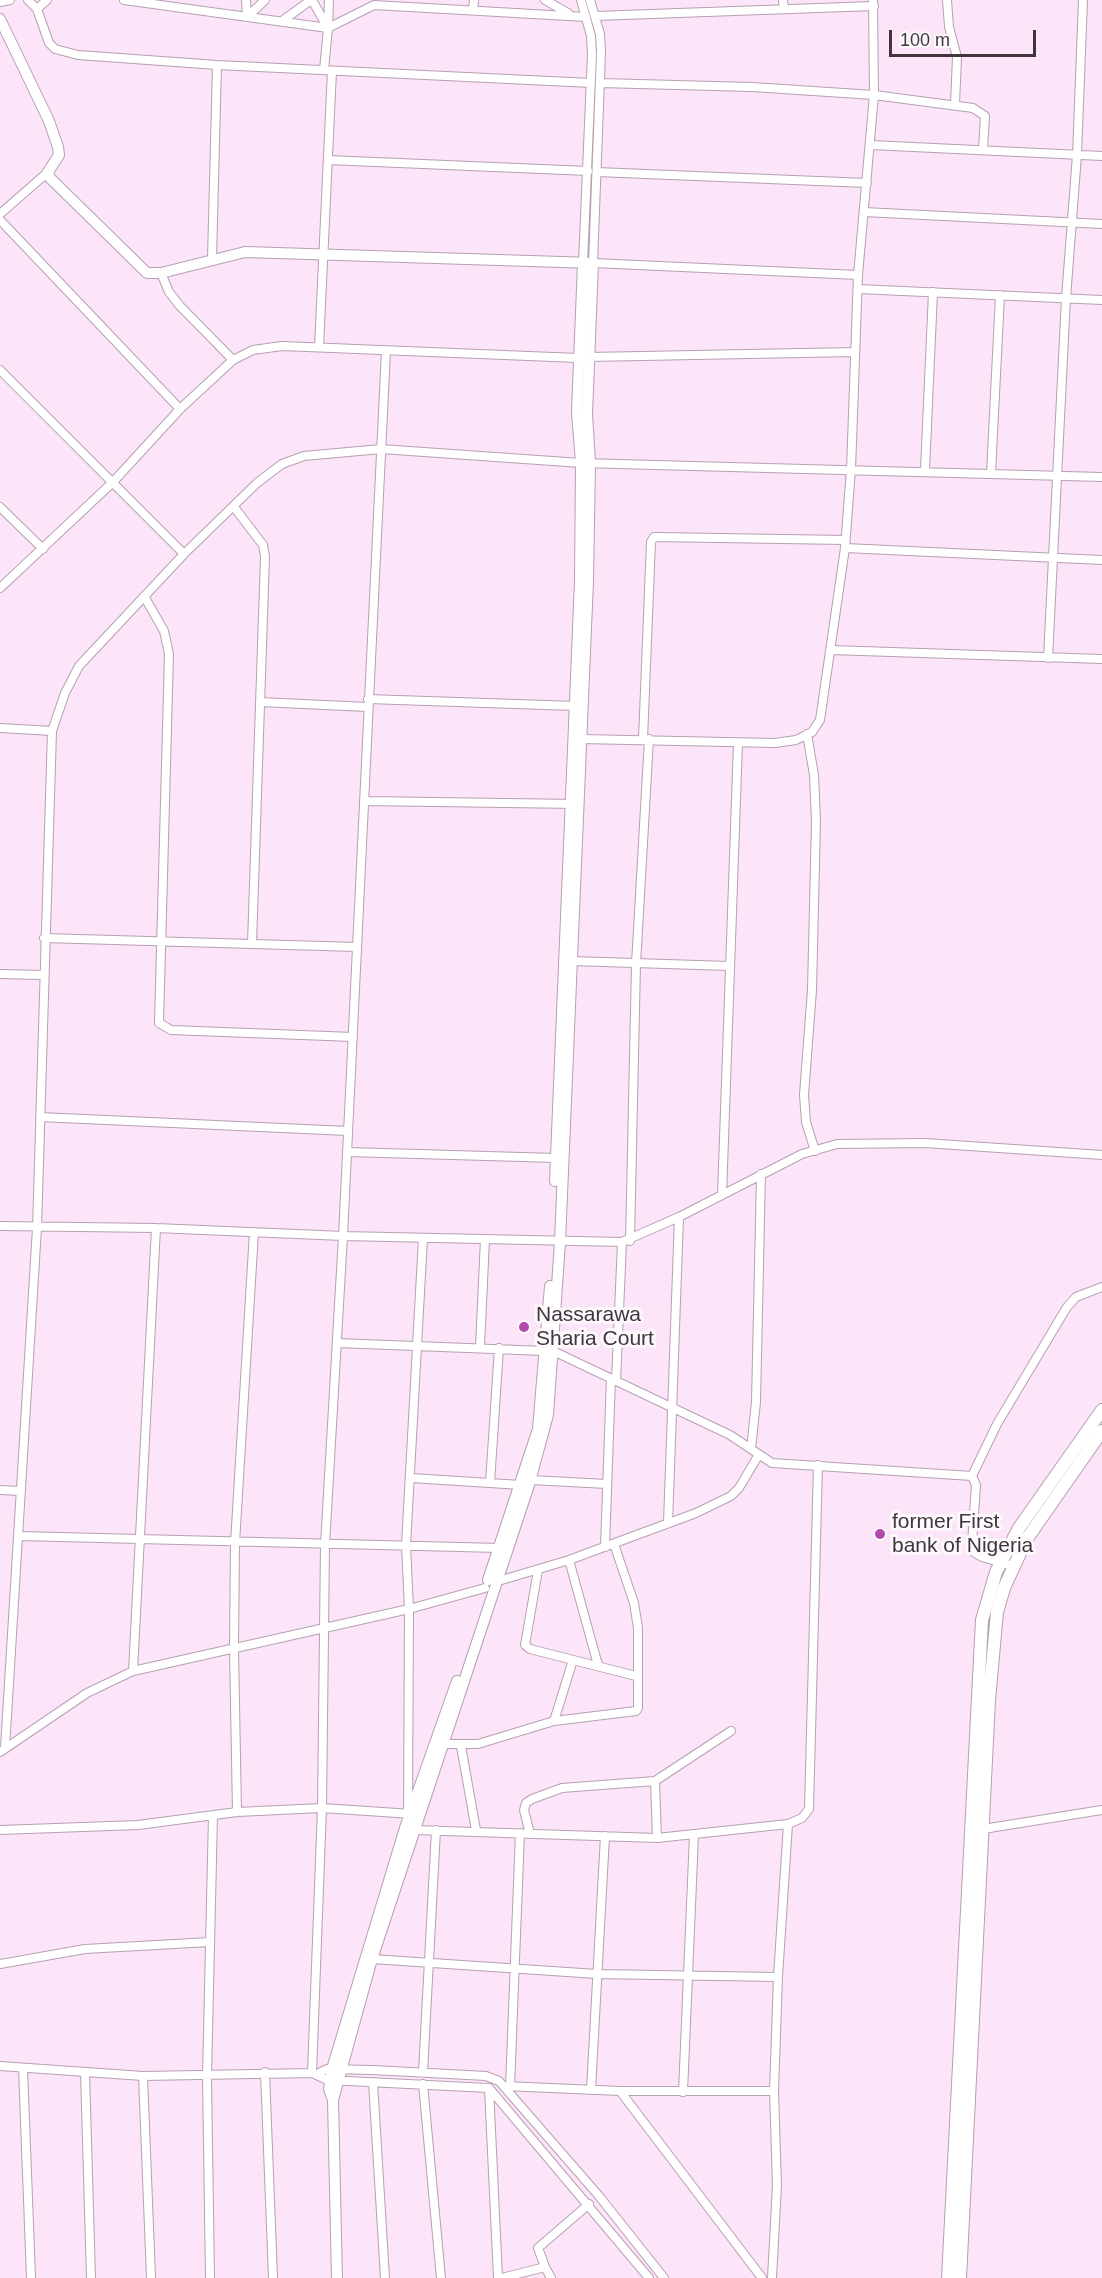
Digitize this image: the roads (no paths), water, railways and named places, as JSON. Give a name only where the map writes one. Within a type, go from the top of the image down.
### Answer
[{"type":"main road","points":[[960,2278],[982,1829],[992,1650],[997,1612],[1007,1564],[1032,1508],[1102,1410]]},
{"type":"main road","points":[[948,2278],[979,1643],[988,1594],[1102,1431]]},
{"type":"street","points":[[0,2],[10,0]]},
{"type":"street","points":[[28,0],[37,9],[49,43],[60,51],[78,55],[328,71],[596,83],[752,87],[874,95],[973,108],[985,116],[983,150]]},
{"type":"street","points":[[37,9],[48,0]]},
{"type":"street","points":[[124,0],[328,28],[374,5],[473,5],[591,17],[784,5],[874,3],[874,95],[858,275],[851,469],[845,544],[820,720],[807,734],[796,740],[775,744],[581,739]]},
{"type":"street","points":[[246,0],[247,17]]},
{"type":"street","points":[[247,17],[266,0]]},
{"type":"street","points":[[282,21],[311,0],[328,28]]},
{"type":"street","points":[[319,347],[328,160],[329,0]]},
{"type":"street","points":[[544,0],[570,14]]},
{"type":"street","points":[[412,1814],[444,1744],[499,1548],[546,1430],[571,961],[575,706],[587,428],[583,358],[600,34],[581,0]]},
{"type":"street","points":[[590,0],[591,17]]},
{"type":"street","points":[[947,0],[949,27],[957,57],[955,105]]},
{"type":"street","points":[[1048,658],[1066,298],[1077,154],[1083,0]]},
{"type":"street","points":[[0,19],[49,121],[59,155],[48,172],[0,214]]},
{"type":"street","points":[[212,259],[217,65]]},
{"type":"street","points":[[871,145],[1102,156]]},
{"type":"street","points":[[328,160],[867,183]]},
{"type":"street","points":[[48,172],[50,178],[144,271],[161,273],[245,252],[588,263],[858,275]]},
{"type":"street","points":[[864,212],[1102,224]]},
{"type":"street","points":[[0,220],[180,409]]},
{"type":"street","points":[[161,273],[169,292],[180,306],[233,360]]},
{"type":"street","points":[[858,289],[1102,300]]},
{"type":"street","points":[[925,470],[933,291]]},
{"type":"street","points":[[991,473],[1000,295]]},
{"type":"street","points":[[0,588],[112,482],[180,409],[233,360],[266,346],[583,358],[855,351]]},
{"type":"street","points":[[314,2073],[322,1808],[325,1545],[348,1152],[386,351]]},
{"type":"street","points":[[0,369],[184,554]]},
{"type":"street","points":[[2,1750],[5,1651],[20,1536],[37,1228],[52,731],[65,693],[79,666],[184,554],[257,483],[293,459],[381,448],[585,462],[925,470],[1102,477]]},
{"type":"street","points":[[557,1242],[556,1158],[574,804],[581,739],[585,462]]},
{"type":"street","points":[[0,507],[43,549]]},
{"type":"street","points":[[234,507],[263,544],[265,556],[252,944]]},
{"type":"street","points":[[605,1547],[613,1379],[626,1242],[646,739],[651,542],[654,537],[845,544],[1102,560]]},
{"type":"street","points":[[144,596],[164,631],[169,654],[159,1023],[166,1028],[353,1037]]},
{"type":"street","points":[[831,650],[1102,659]]},
{"type":"street","points":[[260,702],[575,706]]},
{"type":"street","points":[[0,728],[52,731]]},
{"type":"street","points":[[807,734],[814,775],[816,821],[812,990],[804,1095],[806,1122],[815,1151]]},
{"type":"street","points":[[722,1195],[738,743]]},
{"type":"street","points":[[364,801],[574,804]]},
{"type":"street","points":[[44,938],[357,947]]},
{"type":"street","points":[[571,961],[729,966]]},
{"type":"street","points":[[0,974],[43,975]]},
{"type":"street","points":[[40,1117],[348,1131]]},
{"type":"street","points":[[0,1226],[156,1228],[343,1236],[626,1242],[802,1154],[837,1144],[881,1141],[1102,1155]]},
{"type":"street","points":[[348,1152],[556,1158]]},
{"type":"street","points":[[751,1449],[756,1402],[761,1174]]},
{"type":"street","points":[[668,1523],[679,1217]]},
{"type":"street","points":[[133,1671],[156,1228]]},
{"type":"street","points":[[237,1812],[234,1648],[236,1543],[254,1232]]},
{"type":"street","points":[[336,2075],[414,1830],[406,1545],[423,1238]]},
{"type":"street","points":[[480,1347],[485,1239]]},
{"type":"street","points":[[1007,1564],[981,1557],[975,1553],[972,1543],[976,1485],[972,1476],[997,1424],[1067,1307],[1076,1297],[1102,1287]]},
{"type":"street","points":[[337,1343],[549,1351],[673,1406],[730,1435],[758,1456],[783,1466],[818,1465],[972,1476]]},
{"type":"street","points":[[490,1483],[499,1348]]},
{"type":"street","points":[[2,1750],[87,1693],[133,1671],[409,1609],[569,1560],[668,1523],[731,1496],[739,1488],[758,1456]]},
{"type":"street","points":[[414,1830],[476,1830],[657,1838],[788,1824],[802,1818],[808,1809],[818,1465]]},
{"type":"street","points":[[411,1478],[490,1483],[607,1484]]},
{"type":"street","points":[[337,2278],[333,2100],[336,2075],[364,1956],[526,1482]]},
{"type":"street","points":[[0,1490],[21,1491]]},
{"type":"street","points":[[20,1536],[499,1548]]},
{"type":"street","points":[[444,1744],[461,1746],[478,1744],[554,1721],[636,1711],[639,1706],[636,1676],[638,1628],[634,1603],[614,1544]]},
{"type":"street","points":[[569,1560],[598,1665]]},
{"type":"street","points":[[538,1570],[525,1645],[636,1676]]},
{"type":"street","points":[[554,1721],[573,1660]]},
{"type":"street","points":[[530,1834],[524,1810],[526,1803],[532,1799],[562,1788],[655,1781],[731,1731]]},
{"type":"street","points":[[461,1746],[476,1830]]},
{"type":"street","points":[[655,1781],[657,1838]]},
{"type":"street","points":[[0,1830],[138,1825],[237,1812],[322,1808],[412,1814]]},
{"type":"street","points":[[982,1829],[1102,1810]]},
{"type":"street","points":[[210,2278],[207,2077],[213,1815]]},
{"type":"street","points":[[772,2278],[777,2185],[774,2091],[778,1977],[788,1824]]},
{"type":"street","points":[[423,2072],[436,1830]]},
{"type":"street","points":[[507,2087],[520,1833]]},
{"type":"street","points":[[683,2092],[686,1976],[694,1835]]},
{"type":"street","points":[[591,2090],[606,1836]]},
{"type":"street","points":[[0,1964],[85,1949],[210,1942]]},
{"type":"street","points":[[372,1959],[597,1974],[778,1977]]},
{"type":"street","points":[[0,2066],[143,2076],[207,2077],[265,2072],[314,2073],[373,2082],[489,2088],[649,2278]]},
{"type":"street","points":[[23,2068],[31,2278]]},
{"type":"street","points":[[85,2072],[91,2278]]},
{"type":"street","points":[[265,2072],[273,2278]]},
{"type":"street","points":[[336,2075],[423,2072],[486,2076],[499,2081],[507,2087],[599,2196],[664,2278]]},
{"type":"street","points":[[143,2076],[151,2278]]},
{"type":"street","points":[[373,2082],[385,2278]]},
{"type":"street","points":[[423,2084],[441,2278]]},
{"type":"street","points":[[507,2087],[683,2092],[774,2091]]},
{"type":"street","points":[[489,2088],[500,2278],[544,2267]]},
{"type":"street","points":[[620,2091],[762,2278]]},
{"type":"street","points":[[551,2278],[544,2267],[538,2248],[589,2204]]},
{"type":"place","name":"Nassarawa Sharia Court","points":[[524,1327]]},
{"type":"place","name":"former First bank of Nigeria","points":[[880,1534]]}]
